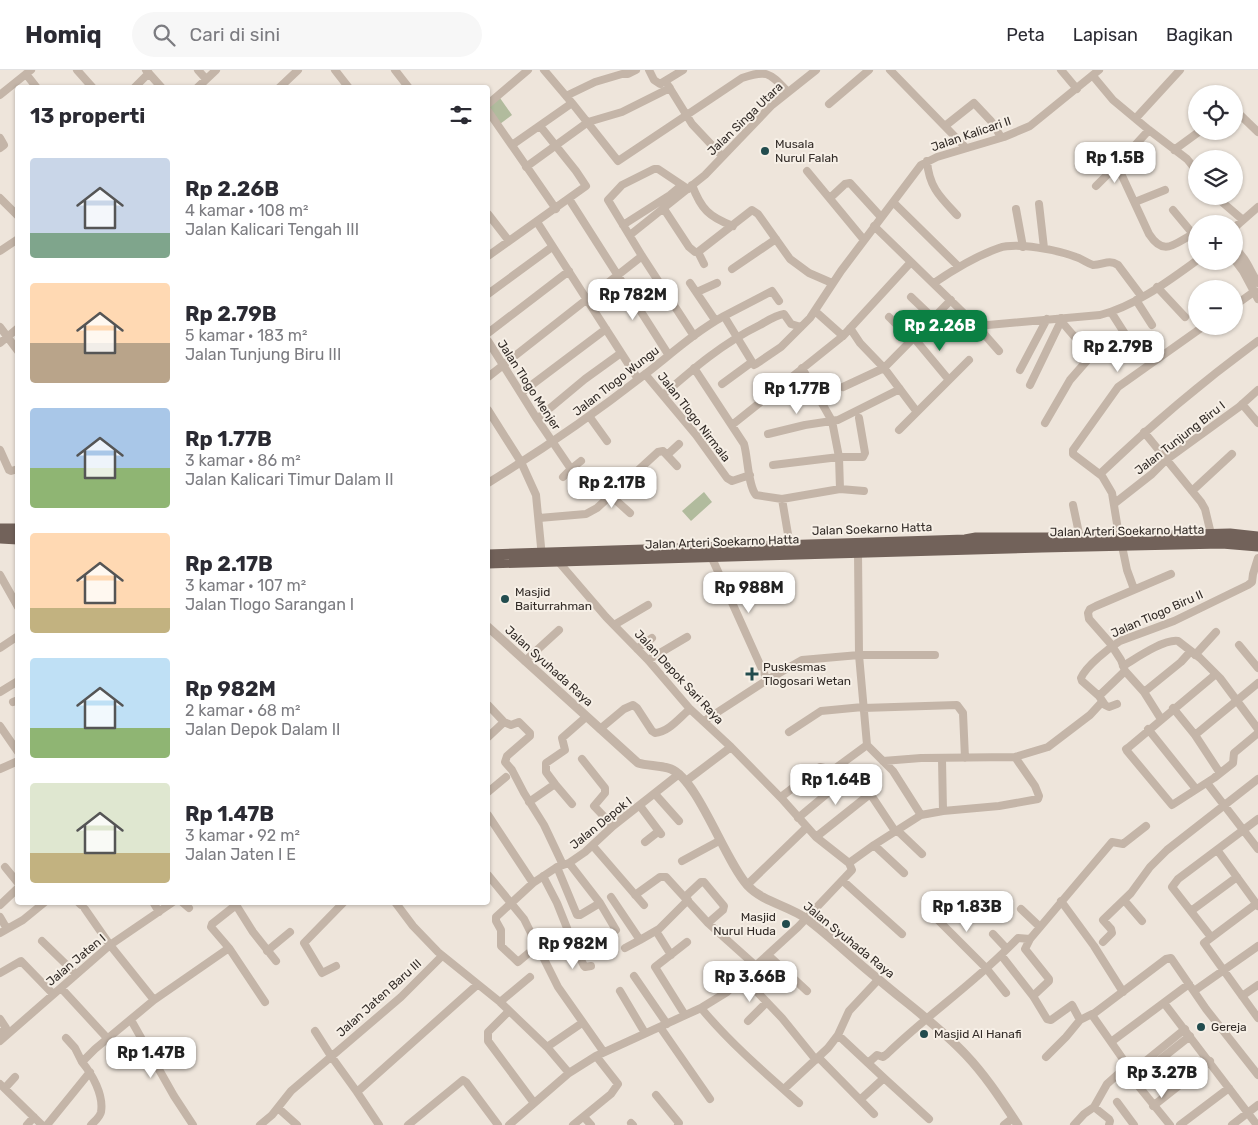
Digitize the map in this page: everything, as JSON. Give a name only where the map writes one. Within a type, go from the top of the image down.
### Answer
[{"type":"main road","points":[[0,529],[15,530]]},
{"type":"main road","name":"Jalan Soekarno Hatta","points":[[490,555],[549,558],[602,550],[791,550],[1022,543],[1080,538],[1121,541],[1211,534],[1258,537]]},
{"type":"main road","points":[[0,538],[15,539]]},
{"type":"main road","name":"Jalan Arteri Soekarno Hatta","points":[[490,563],[549,558],[711,556],[791,550],[858,552],[1022,543],[1121,541],[1222,543],[1258,546]]},
{"type":"street","points":[[77,70],[90,85]]},
{"type":"street","points":[[198,70],[206,79]]},
{"type":"street","points":[[200,85],[216,70]]},
{"type":"street","points":[[282,85],[298,70]]},
{"type":"street","points":[[335,70],[348,85]]},
{"type":"street","points":[[395,70],[407,85]]},
{"type":"street","points":[[490,102],[528,70]]},
{"type":"street","points":[[544,70],[588,122],[615,160],[619,161],[742,78],[756,71],[769,73],[786,90]]},
{"type":"street","points":[[566,96],[621,72],[628,74],[636,70]]},
{"type":"street","points":[[649,70],[654,80],[666,88],[692,124],[722,156]]},
{"type":"street","points":[[526,167],[588,122],[622,112],[666,88],[683,70]]},
{"type":"street","name":"Jalan Singa Utara","points":[[688,186],[722,156],[772,106],[816,70]]},
{"type":"street","points":[[829,104],[869,70]]},
{"type":"street","points":[[890,70],[966,148]]},
{"type":"street","points":[[1061,70],[1077,89]]},
{"type":"street","name":"Jalan Kalicari II","points":[[922,165],[1030,126],[1099,70]]},
{"type":"street","points":[[1136,118],[1180,70]]},
{"type":"street","points":[[136,85],[147,72],[159,85]]},
{"type":"street","points":[[0,94],[24,73],[35,85]]},
{"type":"street","points":[[1093,76],[1113,100],[1188,160]]},
{"type":"street","points":[[512,145],[572,103]]},
{"type":"street","points":[[944,126],[974,103],[991,120],[1001,137]]},
{"type":"street","points":[[490,115],[556,209]]},
{"type":"street","points":[[1243,118],[1258,132]]},
{"type":"street","points":[[490,255],[586,186],[540,126]]},
{"type":"street","points":[[1096,186],[1149,130]]},
{"type":"street","points":[[0,138],[4,145],[0,148]]},
{"type":"street","points":[[1174,150],[1188,140]]},
{"type":"street","points":[[724,316],[754,365],[781,347],[815,311],[832,283],[922,165],[928,172],[932,186],[957,215]]},
{"type":"street","points":[[1117,165],[1149,234],[1158,246],[1168,247],[1188,238]]},
{"type":"street","points":[[694,336],[608,200],[622,185],[654,169],[658,169],[688,186],[704,210],[714,218],[733,226]]},
{"type":"street","points":[[807,171],[864,240]]},
{"type":"street","points":[[830,198],[848,182],[881,217]]},
{"type":"street","points":[[630,235],[664,209],[688,186]]},
{"type":"street","points":[[624,225],[688,186]]},
{"type":"street","points":[[1135,202],[1165,190]]},
{"type":"street","points":[[0,198],[15,213]]},
{"type":"street","points":[[569,199],[668,354]]},
{"type":"street","points":[[893,202],[958,267]]},
{"type":"street","points":[[1040,204],[1044,248]]},
{"type":"street","points":[[1225,205],[1236,215]]},
{"type":"street","points":[[1243,219],[1258,207]]},
{"type":"street","points":[[664,209],[689,248],[698,252],[704,264]]},
{"type":"street","points":[[1016,209],[1023,247]]},
{"type":"street","points":[[698,252],[752,210],[758,214],[790,259],[809,273],[832,283]]},
{"type":"street","points":[[1174,210],[1188,228]]},
{"type":"street","points":[[490,217],[509,241]]},
{"type":"street","name":"Jalan Tlogo Nirmala","points":[[537,222],[621,353],[642,377],[663,395],[732,482],[750,475]]},
{"type":"street","points":[[874,226],[934,283],[1000,351]]},
{"type":"street","points":[[732,269],[776,240]]},
{"type":"street","points":[[0,251],[15,241]]},
{"type":"street","points":[[490,293],[552,247]]},
{"type":"street","points":[[934,283],[958,267],[1000,248],[1044,248],[1077,257],[1093,265],[1107,261],[1113,262],[1118,266],[1139,298],[1152,325]]},
{"type":"street","points":[[490,376],[642,256]]},
{"type":"street","points":[[1243,256],[1258,283]]},
{"type":"street","points":[[732,425],[843,336],[911,262]]},
{"type":"street","points":[[977,326],[1047,319],[1061,320],[1111,312],[1139,298],[1188,266]]},
{"type":"street","points":[[1241,270],[1258,299]]},
{"type":"street","points":[[490,331],[569,272]]},
{"type":"street","points":[[690,283],[715,320]]},
{"type":"street","points":[[697,292],[717,283]]},
{"type":"street","points":[[1157,287],[1184,317]]},
{"type":"street","name":"Jalan Tlogo Wungu","points":[[490,482],[589,416],[715,320],[772,291],[779,301]]},
{"type":"street","points":[[1243,300],[1255,291]]},
{"type":"street","points":[[910,297],[933,318]]},
{"type":"street","points":[[843,387],[884,368],[951,300]]},
{"type":"street","points":[[815,311],[843,336]]},
{"type":"street","points":[[1111,312],[1127,337]]},
{"type":"street","points":[[663,395],[694,368],[736,337],[782,314],[791,324],[801,327]]},
{"type":"street","points":[[889,317],[913,339],[949,380]]},
{"type":"street","points":[[1020,370],[1047,319]]},
{"type":"street","points":[[1061,320],[1091,356]]},
{"type":"street","points":[[1030,385],[1061,320]]},
{"type":"street","points":[[0,327],[3,340],[15,350]]},
{"type":"street","points":[[850,328],[860,343],[884,368],[917,412]]},
{"type":"street","points":[[520,393],[606,329]]},
{"type":"street","points":[[3,340],[15,330]]},
{"type":"street","points":[[1134,589],[1127,570],[1112,493],[1100,474],[1072,453],[1095,417],[1118,387],[1191,335]]},
{"type":"street","points":[[1045,423],[1070,380],[1091,356],[1112,340]]},
{"type":"street","points":[[1100,474],[1144,432],[1186,396],[1258,341]]},
{"type":"street","name":"Jalan Tlogo Menjer","points":[[490,344],[570,468]]},
{"type":"street","points":[[537,419],[585,379],[621,353]]},
{"type":"street","points":[[899,430],[969,360]]},
{"type":"street","points":[[722,384],[752,362]]},
{"type":"street","points":[[694,368],[744,444],[748,457],[751,488],[756,495],[782,499],[840,490],[864,491]]},
{"type":"street","points":[[802,368],[832,421],[838,457],[840,490]]},
{"type":"street","points":[[768,434],[838,420],[900,389]]},
{"type":"street","name":"Jalan Tunjung Biru I","points":[[1115,503],[1152,474],[1166,460],[1258,390]]},
{"type":"street","points":[[1242,404],[1258,423]]},
{"type":"street","points":[[490,413],[522,462],[536,495],[539,518],[549,558]]},
{"type":"street","points":[[589,416],[607,441]]},
{"type":"street","points":[[774,465],[865,455],[859,418]]},
{"type":"street","points":[[1144,432],[1205,509],[1211,534]]},
{"type":"street","points":[[667,454],[679,444]]},
{"type":"street","points":[[0,450],[8,469],[14,470]]},
{"type":"street","points":[[539,518],[586,514],[597,508],[658,452],[662,451],[667,454],[677,466]]},
{"type":"street","points":[[1192,491],[1232,454]]},
{"type":"street","points":[[563,477],[570,468],[581,462]]},
{"type":"street","points":[[610,495],[630,513]]},
{"type":"street","points":[[782,499],[791,550]]},
{"type":"street","points":[[1073,505],[1080,538]]},
{"type":"street","points":[[858,552],[859,655],[867,745],[893,771],[921,815]]},
{"type":"street","points":[[711,556],[767,680]]},
{"type":"street","name":"Jalan Depok Sari Raya","points":[[549,558],[648,660],[690,709],[781,797],[816,837],[850,863]]},
{"type":"street","name":"Jalan Tlogo Biru II","points":[[1100,699],[1081,678],[1084,672],[1112,646],[1120,641],[1174,621],[1248,586],[1252,582],[1258,558]]},
{"type":"street","points":[[1161,719],[1144,692],[1124,669],[1121,660],[1112,646],[1089,619],[1088,613],[1090,609],[1096,606],[1171,574]]},
{"type":"street","points":[[0,576],[15,602]]},
{"type":"street","points":[[614,625],[648,605]]},
{"type":"street","name":"Jalan Syuhada Raya","points":[[490,630],[638,763],[671,769],[683,778],[697,797],[719,841],[747,885],[757,894],[806,919],[878,980],[928,1019],[966,1054],[1016,1121]]},
{"type":"street","points":[[524,661],[559,630]]},
{"type":"street","points":[[1144,692],[1216,632]]},
{"type":"street","points":[[648,660],[687,637]]},
{"type":"street","points":[[0,648],[15,638]]},
{"type":"street","points":[[637,649],[652,638]]},
{"type":"street","points":[[883,761],[1015,757],[1048,747],[1090,715],[1124,669],[1155,648],[1174,640],[1216,674],[1258,731],[1233,755],[1233,763],[1172,805],[1127,751],[1148,729],[1216,674]]},
{"type":"street","points":[[1239,645],[1258,668]]},
{"type":"street","points":[[704,722],[767,680],[802,660],[859,655],[935,656]]},
{"type":"street","points":[[0,692],[15,683]]},
{"type":"street","points":[[1195,735],[1258,683]]},
{"type":"street","points":[[1100,699],[1109,707],[1118,704]]},
{"type":"street","points":[[600,729],[624,709],[633,705],[655,734],[665,731],[690,709]]},
{"type":"street","points":[[789,732],[821,711],[863,707],[957,706],[962,710],[966,758]]},
{"type":"street","points":[[490,707],[504,722],[511,726],[520,722],[531,734],[505,760],[544,825],[563,865],[577,914],[580,915],[600,903]]},
{"type":"street","points":[[1173,708],[1195,735],[1220,773]]},
{"type":"street","points":[[572,804],[546,772],[546,763],[565,750],[562,738],[586,717]]},
{"type":"street","points":[[490,735],[504,722]]},
{"type":"street","points":[[0,726],[15,748]]},
{"type":"street","points":[[1148,729],[1196,789]]},
{"type":"street","points":[[781,797],[820,767],[833,770],[867,745]]},
{"type":"street","name":"Jalan Depok I","points":[[537,946],[518,962],[502,946],[502,930],[495,920],[499,914],[533,883],[593,846],[614,826],[655,794],[731,747]]},
{"type":"street","points":[[509,1125],[569,1074],[596,1056],[701,1008],[727,992],[806,919],[843,881],[852,870],[850,863],[895,831],[921,815],[999,806],[1038,799],[1039,796],[1035,786],[1015,757]]},
{"type":"street","points":[[582,758],[605,788],[605,793],[594,806],[614,826]]},
{"type":"street","points":[[942,759],[943,811]]},
{"type":"street","points":[[0,769],[15,762]]},
{"type":"street","points":[[798,818],[836,788],[837,784],[833,770]]},
{"type":"street","points":[[490,790],[506,776]]},
{"type":"street","points":[[1103,942],[1112,933],[1103,920],[1124,900],[1157,859],[1182,837],[1258,779]]},
{"type":"street","points":[[1207,782],[1258,849]]},
{"type":"street","points":[[529,802],[555,784]]},
{"type":"street","points":[[865,786],[895,831],[900,833],[922,854]]},
{"type":"street","points":[[655,794],[679,822]]},
{"type":"street","points":[[816,837],[870,794]]},
{"type":"street","points":[[640,806],[660,833],[645,842]]},
{"type":"street","points":[[490,818],[533,883]]},
{"type":"street","points":[[1211,937],[1172,887],[1178,879],[1218,851],[1258,819]]},
{"type":"street","points":[[1033,996],[1049,979],[1026,950],[1028,943],[1112,842],[1123,844],[1146,826]]},
{"type":"street","points":[[747,885],[807,827]]},
{"type":"street","points":[[682,861],[719,841]]},
{"type":"street","points":[[874,845],[904,873]]},
{"type":"street","points":[[593,846],[644,905]]},
{"type":"street","points":[[1218,851],[1257,905],[1205,941],[1204,945],[1258,1018]]},
{"type":"street","points":[[563,865],[600,903],[616,930]]},
{"type":"street","points":[[5,867],[15,879]]},
{"type":"street","points":[[543,876],[557,903],[584,966],[591,966]]},
{"type":"street","points":[[635,895],[663,876],[708,923],[756,966]]},
{"type":"street","points":[[490,877],[524,919],[558,987],[603,1052]]},
{"type":"street","points":[[1191,911],[1236,877]]},
{"type":"street","points":[[843,881],[902,934]]},
{"type":"street","points":[[625,948],[656,931],[702,882],[724,906],[723,910],[708,923]]},
{"type":"street","points":[[0,905],[15,891]]},
{"type":"street","points":[[611,897],[640,940]]},
{"type":"street","points":[[1124,900],[1142,921]]},
{"type":"street","points":[[1061,901],[1094,946],[1123,992]]},
{"type":"street","points":[[0,917],[4,931],[38,905]]},
{"type":"street","points":[[81,905],[154,1000]]},
{"type":"street","points":[[154,905],[158,912]]},
{"type":"street","name":"Jalan Jaten I","points":[[0,1041],[110,945],[168,905]]},
{"type":"street","points":[[186,905],[189,908]]},
{"type":"street","points":[[236,905],[212,924],[211,927],[229,948],[264,1002]]},
{"type":"street","points":[[238,905],[267,951],[276,961]]},
{"type":"street","points":[[336,966],[322,973],[304,943],[341,905]]},
{"type":"street","points":[[397,905],[413,926],[442,956],[500,1002],[547,1047],[569,1074]]},
{"type":"street","points":[[1021,909],[1040,927]]},
{"type":"street","points":[[932,914],[986,968],[1006,993]]},
{"type":"street","points":[[656,931],[671,955]]},
{"type":"street","points":[[267,951],[290,932]]},
{"type":"street","points":[[993,934],[1045,1016],[1050,1020],[1072,1005],[1080,1020]]},
{"type":"street","points":[[868,1063],[877,1055],[883,1057],[887,1054],[1018,938],[1028,943]]},
{"type":"street","points":[[42,941],[76,974]]},
{"type":"street","points":[[685,1015],[655,967],[687,942]]},
{"type":"street","points":[[543,958],[573,943]]},
{"type":"street","points":[[1111,1042],[1164,1003],[1223,972],[1258,946]]},
{"type":"street","points":[[82,1062],[154,1000],[229,948]]},
{"type":"street","points":[[768,955],[807,991]]},
{"type":"street","name":"Jalan Jaten Baru III","points":[[260,1125],[278,1108],[291,1091],[401,997],[442,956]]},
{"type":"street","points":[[1046,1057],[1080,1020],[1092,1014],[1169,958],[1257,1070]]},
{"type":"street","points":[[0,973],[21,961],[53,994]]},
{"type":"street","points":[[634,976],[710,1098]]},
{"type":"street","points":[[500,1002],[530,977]]},
{"type":"street","points":[[743,977],[768,1002],[817,1059],[874,1114]]},
{"type":"street","points":[[784,1089],[817,1059],[838,1035],[849,1011],[878,980]]},
{"type":"street","points":[[357,1092],[477,985]]},
{"type":"street","points":[[1242,996],[1258,985]]},
{"type":"street","points":[[61,988],[108,1039]]},
{"type":"street","points":[[620,991],[645,1033]]},
{"type":"street","points":[[748,1021],[768,1002]]},
{"type":"street","points":[[1164,1003],[1257,1125]]},
{"type":"street","points":[[701,1008],[713,1023],[799,1103]]},
{"type":"street","points":[[509,1011],[488,1032],[488,1041],[534,1103]]},
{"type":"street","points":[[1092,1014],[1132,1072],[1136,1083],[1170,1125]]},
{"type":"street","points":[[0,1019],[6,1028],[0,1034]]},
{"type":"street","points":[[131,1020],[174,1096],[193,1125]]},
{"type":"street","points":[[547,1047],[582,1023]]},
{"type":"street","points":[[315,1030],[330,1056],[357,1092],[376,1124]]},
{"type":"street","points":[[1074,1125],[1094,1107],[1107,1084],[1132,1072],[1187,1032]]},
{"type":"street","points":[[838,1035],[929,1119]]},
{"type":"street","points":[[66,1038],[75,1048],[90,1072],[101,1104],[101,1114],[91,1125]]},
{"type":"street","points":[[573,1125],[611,1094],[618,1084],[596,1056]]},
{"type":"street","points":[[1153,1106],[1210,1062]]},
{"type":"street","points":[[47,1125],[90,1072]]},
{"type":"street","points":[[15,1077],[2,1086],[42,1125]]},
{"type":"street","points":[[860,1099],[884,1078]]},
{"type":"street","points":[[409,1125],[463,1080],[498,1125]]},
{"type":"street","points":[[1180,1125],[1229,1088]]},
{"type":"street","points":[[656,1095],[679,1123],[678,1125]]},
{"type":"street","points":[[1117,1102],[1134,1125]]},
{"type":"street","points":[[1232,1125],[1258,1105]]},
{"type":"street","points":[[1094,1107],[1110,1121],[1109,1125]]},
{"type":"street","points":[[278,1108],[297,1125]]},
{"type":"street","points":[[27,1125],[34,1117]]},
{"type":"street","points":[[584,1117],[591,1125]]},
{"type":"street","points":[[1004,1125],[1016,1121]]},
{"type":"green space","points":[[500,98],[512,115],[500,124],[490,110],[490,106]]},
{"type":"green space","points":[[704,492],[712,502],[691,521],[682,511]]},
{"type":"place","name":"Musala Nurul Falah","points":[[765,151]]},
{"type":"place","name":"Masjid Baiturrahman","points":[[505,599]]},
{"type":"place","name":"Puskesmas Tlogosari Wetan","points":[[752,674]]},
{"type":"place","name":"Masjid Nurul Huda","points":[[786,924]]},
{"type":"place","name":"Gereja","points":[[1201,1027]]},
{"type":"place","name":"Masjid Al Hanafi","points":[[924,1034]]}]
